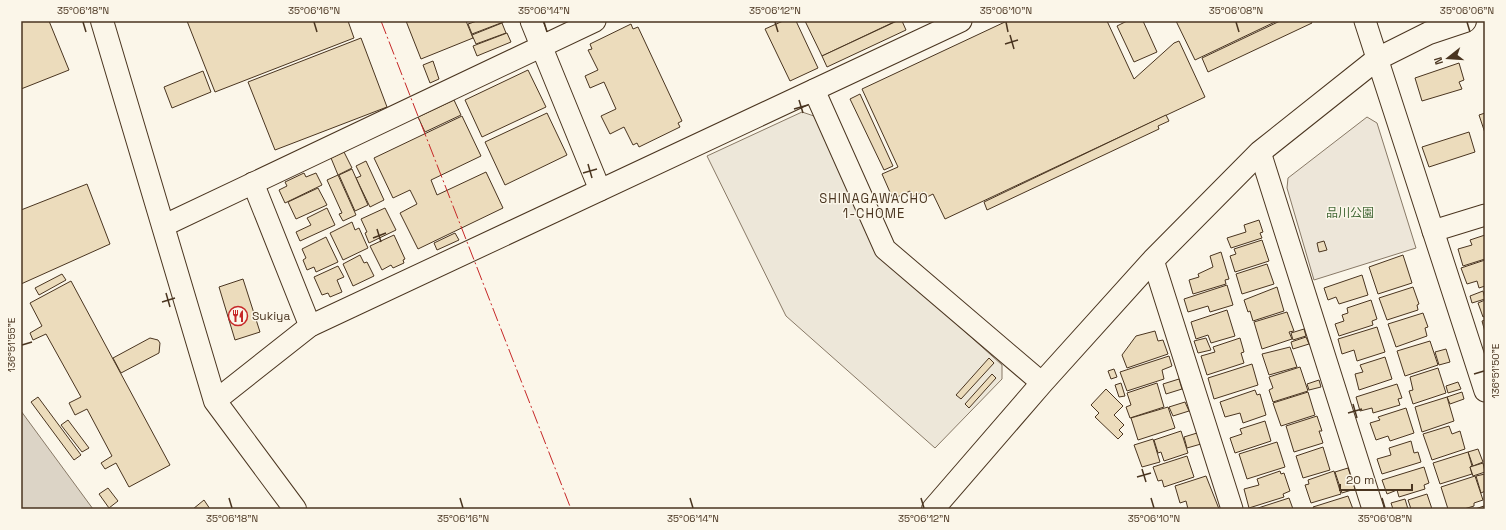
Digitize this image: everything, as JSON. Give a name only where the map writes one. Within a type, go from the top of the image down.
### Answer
[{"type":"street","points":[[102,21],[215,401],[295,509]]},
{"type":"street","points":[[531,21],[540,47],[600,190]]},
{"type":"street","points":[[163,226],[595,21]]},
{"type":"street","points":[[215,401],[310,326],[961,21]]},
{"type":"street","points":[[1365,21],[1485,391]]},
{"type":"street","points":[[933,509],[1042,383],[1153,260],[1260,152],[1377,59],[1429,33],[1465,21]]},
{"type":"street","points":[[814,90],[885,249],[1042,383]]},
{"type":"street","points":[[1260,152],[1373,509]]},
{"type":"street","points":[[253,183],[310,326]]},
{"type":"street","points":[[1433,231],[1485,215]]},
{"type":"street","points":[[1153,260],[1232,509]]},
{"type":"green space","name":"品川公園","points":[[1367,117],[1377,123],[1416,248],[1314,280],[1287,188],[1288,178]]},
{"type":"shaded area","points":[[802,112],[814,116],[878,253],[1002,365],[1002,379],[935,448],[786,316],[707,156]]},
{"type":"shaded area","points":[[21,411],[93,509],[21,509]]},
{"type":"building","points":[[21,21],[49,21],[69,70],[21,89]]},
{"type":"building","points":[[187,21],[348,21],[354,38],[215,92]]},
{"type":"building","points":[[406,21],[466,21],[473,38],[421,59]]},
{"type":"building","points":[[477,21],[506,21],[472,34],[468,24]]},
{"type":"building","points":[[783,21],[796,21],[818,68],[790,81],[765,29]]},
{"type":"building","points":[[805,21],[896,21],[822,56]]},
{"type":"building","points":[[897,21],[902,21],[906,30],[827,67],[822,56]]},
{"type":"building","points":[[1007,21],[1107,21],[1134,79],[1174,43],[1179,41],[1205,97],[945,219],[933,194],[925,198],[923,192],[912,197],[910,191],[893,199],[882,174],[898,167],[862,89]]},
{"type":"building","points":[[1127,21],[1143,21],[1157,52],[1134,62],[1117,26]]},
{"type":"building","points":[[1176,21],[1277,21],[1195,60]]},
{"type":"building","points":[[1280,21],[1311,21],[1312,23],[1208,72],[1202,58]]},
{"type":"building","points":[[502,23],[506,33],[476,44],[472,35]]},
{"type":"building","points":[[631,24],[633,29],[638,27],[682,121],[678,123],[680,127],[639,147],[637,143],[633,145],[624,127],[610,134],[601,116],[616,109],[604,82],[590,88],[585,76],[598,70],[588,50],[592,49],[590,44]]},
{"type":"building","points":[[507,33],[511,42],[477,56],[473,46]]},
{"type":"building","points":[[361,38],[387,107],[275,150],[248,82]]},
{"type":"building","points":[[433,61],[439,79],[430,83],[423,65]]},
{"type":"building","points":[[1459,63],[1464,80],[1459,82],[1462,89],[1422,101],[1415,78]]},
{"type":"building","points":[[528,70],[546,107],[482,137],[465,100]]},
{"type":"building","points":[[203,71],[211,92],[172,108],[164,87]]},
{"type":"building","points":[[860,94],[893,166],[884,170],[850,99]]},
{"type":"building","points":[[454,100],[461,115],[425,132],[418,117]]},
{"type":"building","points":[[547,113],[567,155],[505,185],[485,142]]},
{"type":"building","points":[[1485,113],[1485,133],[1479,115]]},
{"type":"building","points":[[1166,115],[1169,121],[1158,126],[1159,129],[987,210],[984,202]]},
{"type":"building","points":[[462,116],[481,156],[431,180],[437,195],[486,172],[503,208],[418,249],[400,213],[417,204],[410,190],[393,198],[374,158]]},
{"type":"building","points":[[1469,132],[1475,152],[1429,167],[1422,147]]},
{"type":"building","points":[[344,152],[352,168],[338,175],[331,158]]},
{"type":"building","points":[[366,161],[384,200],[370,207],[356,178],[361,176],[356,166]]},
{"type":"building","points":[[352,169],[368,205],[355,211],[339,175]]},
{"type":"building","points":[[304,173],[306,177],[316,173],[322,185],[285,203],[279,190],[287,186],[285,182]]},
{"type":"building","points":[[338,175],[356,215],[343,221],[339,214],[342,213],[327,180]]},
{"type":"building","points":[[87,184],[110,244],[21,284],[21,210]]},
{"type":"building","points":[[318,188],[327,205],[296,219],[288,202]]},
{"type":"building","points":[[327,208],[335,225],[300,241],[296,232],[311,225],[307,218]]},
{"type":"building","points":[[385,208],[396,230],[369,243],[365,233],[367,232],[361,219]]},
{"type":"building","points":[[1259,220],[1263,232],[1260,233],[1262,238],[1231,248],[1227,238],[1246,232],[1244,225]]},
{"type":"building","points":[[352,222],[355,230],[359,228],[368,248],[343,260],[330,233]]},
{"type":"building","points":[[455,233],[459,240],[437,250],[434,243]]},
{"type":"building","points":[[394,235],[405,259],[403,260],[404,263],[393,268],[391,265],[382,270],[370,246]]},
{"type":"building","points":[[1485,235],[1485,259],[1463,266],[1458,249],[1472,245],[1470,240]]},
{"type":"building","points":[[326,237],[338,262],[316,272],[314,267],[307,270],[303,260],[306,258],[302,249]]},
{"type":"building","points":[[1262,240],[1269,261],[1235,272],[1230,256],[1236,254],[1234,249]]},
{"type":"building","points":[[1324,241],[1327,250],[1319,252],[1317,243]]},
{"type":"building","points":[[1221,252],[1229,279],[1225,280],[1226,284],[1193,294],[1189,280],[1199,277],[1198,274],[1213,267],[1210,256]]},
{"type":"building","points":[[360,255],[364,263],[367,262],[374,276],[353,286],[343,264]]},
{"type":"building","points":[[1403,255],[1412,283],[1378,294],[1369,267]]},
{"type":"building","points":[[1485,260],[1485,286],[1479,288],[1477,281],[1467,284],[1461,268]]},
{"type":"building","points":[[1267,264],[1274,284],[1242,294],[1236,274]]},
{"type":"building","points":[[338,266],[344,277],[337,280],[342,292],[330,297],[328,293],[322,295],[314,277]]},
{"type":"building","points":[[62,274],[66,280],[39,295],[35,288]]},
{"type":"building","points":[[1362,275],[1368,295],[1339,304],[1336,297],[1328,300],[1324,288]]},
{"type":"building","points":[[243,279],[260,332],[235,340],[219,287]]},
{"type":"building","points":[[71,281],[170,465],[129,487],[116,463],[105,469],[101,463],[112,456],[87,409],[75,415],[69,403],[81,397],[46,334],[33,340],[30,333],[42,326],[30,303]]},
{"type":"building","points":[[1227,285],[1233,305],[1210,312],[1208,306],[1188,312],[1184,299]]},
{"type":"building","points":[[1277,287],[1284,311],[1253,321],[1244,300]]},
{"type":"building","points":[[1413,287],[1419,304],[1417,305],[1418,310],[1387,320],[1379,298]]},
{"type":"building","points":[[1483,291],[1485,299],[1472,303],[1470,296]]},
{"type":"building","points":[[1371,300],[1377,319],[1372,321],[1373,325],[1339,336],[1335,324],[1344,321],[1342,315],[1348,313],[1347,308]]},
{"type":"building","points":[[1485,300],[1485,316],[1483,317],[1478,303]]},
{"type":"building","points":[[1227,310],[1235,336],[1211,343],[1208,335],[1196,339],[1191,322]]},
{"type":"building","points":[[1287,312],[1294,331],[1289,332],[1292,339],[1262,349],[1254,322]]},
{"type":"building","points":[[1423,313],[1428,327],[1425,328],[1427,336],[1396,347],[1388,324]]},
{"type":"building","points":[[1485,320],[1485,332],[1482,321]]},
{"type":"building","points":[[1377,327],[1385,352],[1357,361],[1354,350],[1342,354],[1338,339]]},
{"type":"building","points":[[1304,329],[1306,336],[1293,340],[1291,333]]},
{"type":"building","points":[[1155,331],[1158,341],[1163,340],[1168,354],[1127,368],[1122,355],[1136,336]]},
{"type":"building","points":[[1306,337],[1309,344],[1293,349],[1291,342]]},
{"type":"building","points":[[150,338],[158,340],[160,343],[159,353],[121,373],[113,358]]},
{"type":"building","points":[[1206,338],[1211,350],[1198,353],[1194,341]]},
{"type":"building","points":[[1240,338],[1244,352],[1241,353],[1244,363],[1207,375],[1201,356],[1215,352],[1213,347]]},
{"type":"building","points":[[1430,341],[1438,365],[1405,376],[1397,351]]},
{"type":"building","points":[[1290,347],[1297,367],[1269,375],[1262,354]]},
{"type":"building","points":[[1446,349],[1450,362],[1439,365],[1435,352]]},
{"type":"building","points":[[1169,356],[1172,366],[1162,370],[1164,379],[1127,391],[1120,372]]},
{"type":"building","points":[[1385,357],[1392,379],[1359,390],[1355,374],[1363,372],[1360,365]]},
{"type":"building","points":[[989,358],[994,363],[961,399],[956,395]]},
{"type":"building","points":[[1252,364],[1258,385],[1214,399],[1208,378]]},
{"type":"building","points":[[1300,367],[1308,391],[1273,402],[1269,390],[1273,388],[1269,377]]},
{"type":"building","points":[[1438,368],[1446,393],[1413,404],[1409,391],[1413,390],[1410,377]]},
{"type":"building","points":[[1114,369],[1117,377],[1111,379],[1108,371]]},
{"type":"building","points":[[992,374],[996,378],[969,408],[965,404]]},
{"type":"building","points":[[1179,379],[1182,389],[1166,394],[1163,384]]},
{"type":"building","points":[[1319,380],[1321,387],[1309,390],[1307,384]]},
{"type":"building","points":[[1458,382],[1461,389],[1448,393],[1446,386]]},
{"type":"building","points":[[1121,383],[1125,396],[1119,397],[1115,385]]},
{"type":"building","points":[[1157,383],[1164,407],[1130,418],[1126,407],[1131,405],[1127,393]]},
{"type":"building","points":[[1397,384],[1402,398],[1398,399],[1400,405],[1373,413],[1372,408],[1360,411],[1356,397]]},
{"type":"building","points":[[1106,389],[1123,406],[1114,415],[1124,425],[1119,430],[1123,434],[1118,439],[1095,417],[1099,413],[1091,405]]},
{"type":"building","points":[[1255,390],[1257,395],[1260,394],[1266,415],[1243,423],[1240,413],[1225,417],[1220,402]]},
{"type":"building","points":[[1308,392],[1315,415],[1281,426],[1273,403]]},
{"type":"building","points":[[1462,392],[1464,399],[1450,404],[1447,397]]},
{"type":"building","points":[[38,397],[81,455],[74,460],[31,402]]},
{"type":"building","points":[[1447,397],[1454,421],[1422,432],[1415,407]]},
{"type":"building","points":[[1185,402],[1189,411],[1173,416],[1169,407]]},
{"type":"building","points":[[1168,407],[1175,428],[1138,440],[1131,418]]},
{"type":"building","points":[[1406,408],[1414,433],[1390,441],[1388,436],[1376,440],[1370,423],[1380,420],[1378,417]]},
{"type":"building","points":[[1317,416],[1322,431],[1319,431],[1323,443],[1294,452],[1286,426]]},
{"type":"building","points":[[68,420],[89,448],[82,452],[61,425]]},
{"type":"building","points":[[1265,421],[1271,441],[1235,453],[1230,438],[1242,434],[1240,429]]},
{"type":"building","points":[[1449,426],[1452,434],[1460,431],[1465,449],[1432,460],[1423,434]]},
{"type":"building","points":[[1181,431],[1188,453],[1164,461],[1161,452],[1158,453],[1154,440]]},
{"type":"building","points":[[1197,433],[1201,444],[1187,448],[1184,437]]},
{"type":"building","points":[[1153,439],[1160,462],[1142,467],[1134,445]]},
{"type":"building","points":[[1411,441],[1414,453],[1418,452],[1421,462],[1382,474],[1377,459],[1391,455],[1389,448]]},
{"type":"building","points":[[1277,442],[1285,467],[1247,479],[1239,454]]},
{"type":"building","points":[[1323,447],[1330,470],[1303,478],[1296,456]]},
{"type":"building","points":[[1478,449],[1483,462],[1473,466],[1468,452]]},
{"type":"building","points":[[1468,452],[1472,466],[1470,467],[1472,474],[1440,484],[1433,463]]},
{"type":"building","points":[[1187,456],[1194,477],[1164,487],[1162,480],[1158,481],[1153,467]]},
{"type":"building","points":[[1483,463],[1485,472],[1473,476],[1470,467]]},
{"type":"building","points":[[1424,467],[1429,483],[1424,485],[1425,489],[1399,497],[1397,490],[1387,494],[1382,480]]},
{"type":"building","points":[[1348,468],[1355,489],[1342,493],[1335,472]]},
{"type":"building","points":[[1280,471],[1281,474],[1284,473],[1290,491],[1283,494],[1284,497],[1249,508],[1244,489],[1259,485],[1257,479]]},
{"type":"building","points":[[1334,471],[1341,494],[1311,503],[1305,485],[1309,484],[1308,480]]},
{"type":"building","points":[[1485,474],[1485,491],[1481,493],[1476,476]]},
{"type":"building","points":[[1206,476],[1219,509],[1188,509],[1186,501],[1180,503],[1175,486]]},
{"type":"building","points":[[1475,476],[1483,500],[1474,503],[1474,506],[1464,509],[1448,509],[1441,487]]},
{"type":"building","points":[[108,488],[118,501],[109,508],[99,494]]},
{"type":"building","points":[[1427,494],[1432,509],[1411,509],[1408,500]]},
{"type":"building","points":[[1348,496],[1353,509],[1314,509],[1313,507]]},
{"type":"building","points":[[1289,498],[1293,509],[1255,509]]},
{"type":"building","points":[[1405,499],[1408,509],[1393,509],[1391,503]]},
{"type":"building","points":[[204,500],[210,509],[193,509]]},
{"type":"building","points":[[1484,506],[1485,509],[1475,509]]},
{"type":"power","points":[[381,21],[571,509]]},
{"type":"place","name":"Sukiya","points":[[238,316]]},
{"type":"district","name":"SHINAGAWACHO 1-CHOME","points":[[874,206]]}]
